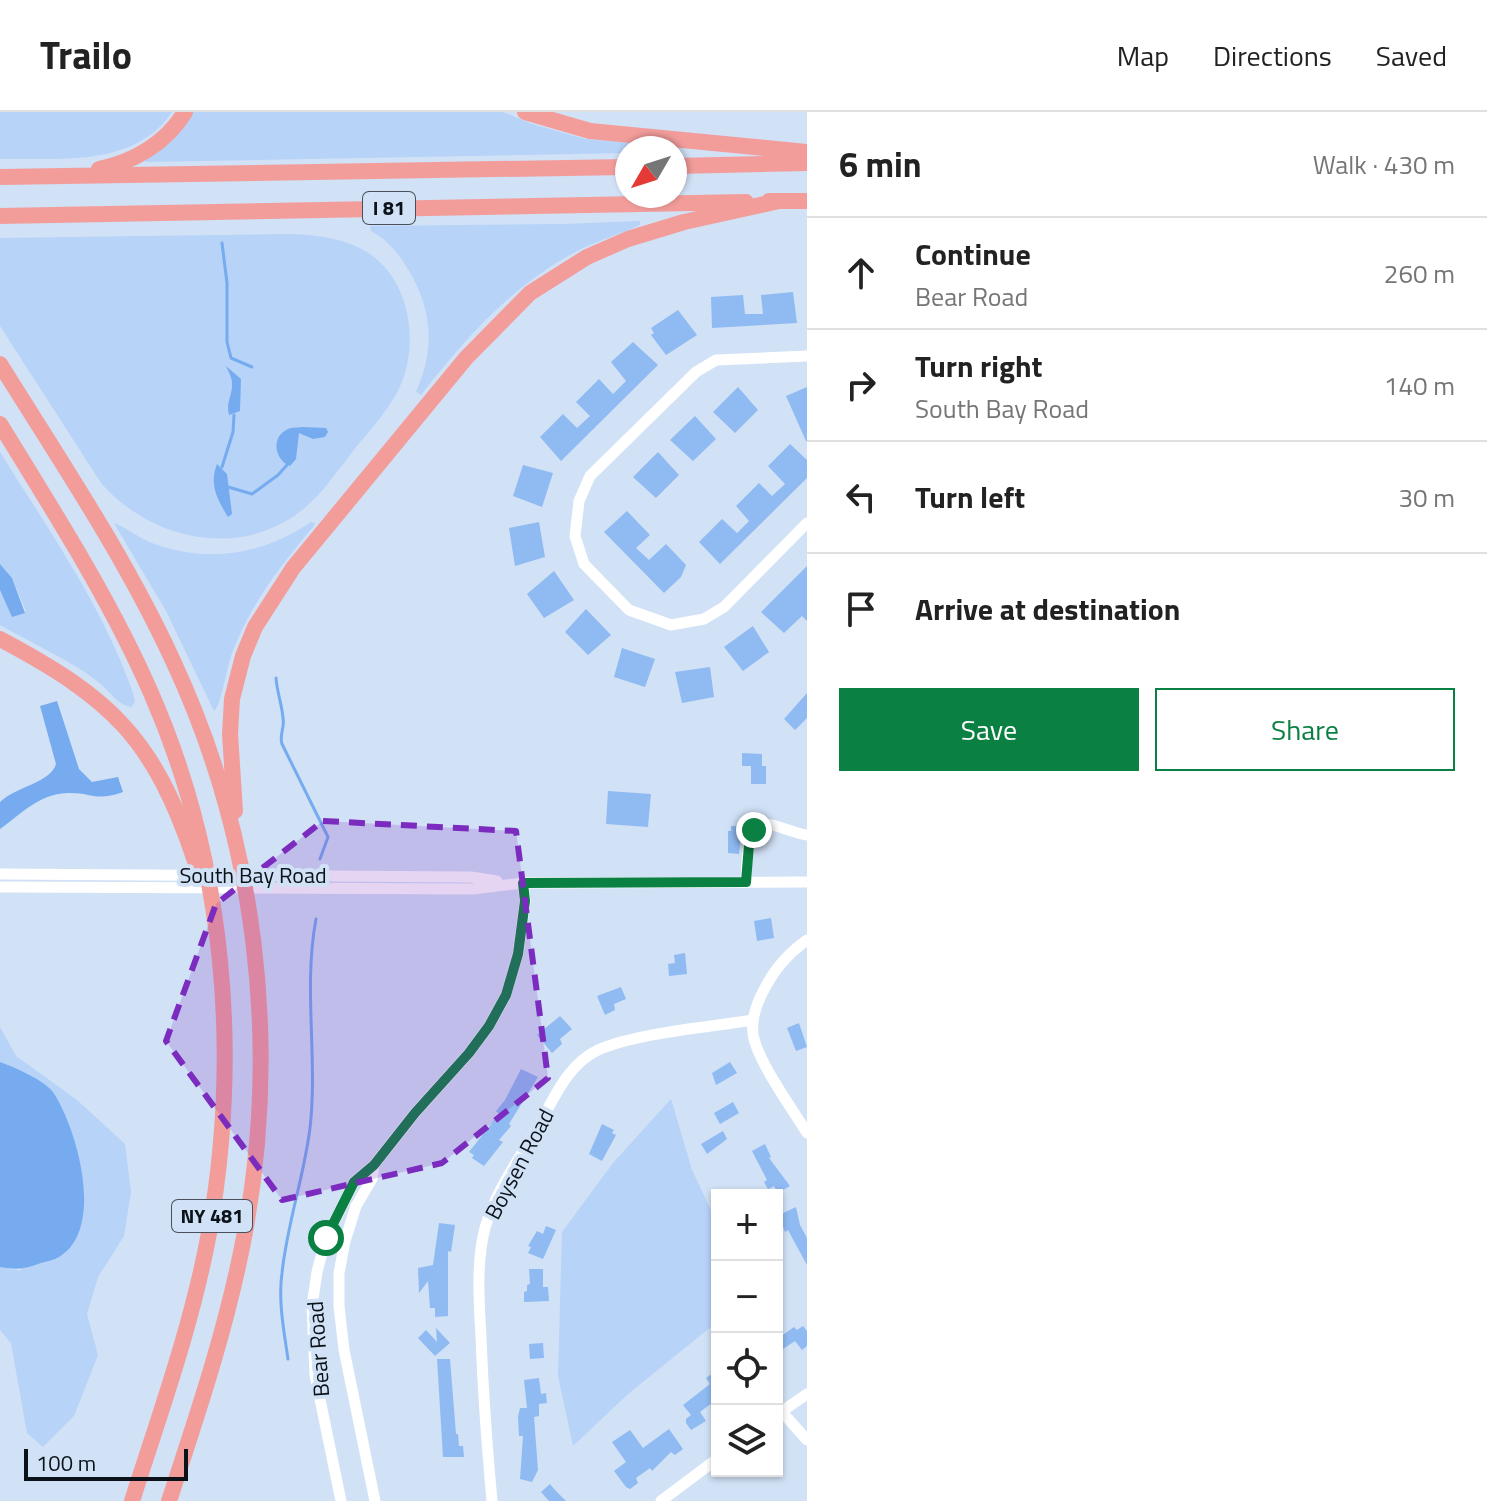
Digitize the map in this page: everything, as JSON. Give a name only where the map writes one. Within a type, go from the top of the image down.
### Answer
[{"type":"highway","points":[[57,176],[128,161],[161,141],[185,112]]},
{"type":"highway","points":[[525,112],[590,131],[807,152]]},
{"type":"highway","points":[[687,166],[807,163]]},
{"type":"highway","name":"I 81","points":[[0,177],[615,167]]},
{"type":"highway","points":[[238,849],[231,715],[239,670],[255,627],[293,568],[466,358],[530,293],[587,257],[628,239],[684,222],[779,201]]},
{"type":"highway","name":"I 81","points":[[0,216],[807,201]]},
{"type":"highway","name":"NY 481","points":[[0,364],[105,533],[163,638],[205,736],[238,849],[251,920],[261,1048],[253,1181],[228,1311],[172,1501]]},
{"type":"highway","points":[[0,424],[79,554],[137,661],[167,732],[196,849]]},
{"type":"highway","points":[[0,639],[71,680],[124,726],[162,779],[196,849]]},
{"type":"highway","name":"NY 481","points":[[132,1501],[190,1314],[215,1197],[223,1118],[225,1039],[215,921],[196,849]]},
{"type":"street","points":[[807,356],[716,360],[696,372],[590,476],[579,501],[575,536],[584,564],[629,610],[671,625],[704,619],[724,607],[807,523]]},
{"type":"street","points":[[746,882],[749,845],[754,830],[764,824],[807,835]]},
{"type":"street","name":"South Bay Road","points":[[0,874],[471,877],[505,883],[807,882]]},
{"type":"street","name":"South Bay Road","points":[[0,887],[473,889],[505,883]]},
{"type":"street","name":"Bear Road","points":[[341,1501],[315,1375],[312,1306],[326,1238],[354,1182],[374,1165],[489,1026],[506,995],[518,954],[525,901],[523,883]]},
{"type":"street","points":[[807,940],[792,950],[772,974],[759,998],[753,1020],[755,1043],[807,1133]]},
{"type":"street","name":"Boysen Road","points":[[492,1501],[479,1299],[481,1251],[486,1226],[501,1191],[562,1084],[580,1062],[596,1051],[620,1042],[753,1020]]},
{"type":"street","name":"Bear Road","points":[[374,1165],[372,1179],[356,1206],[345,1241],[339,1273],[339,1306],[352,1392],[375,1501]]},
{"type":"street","points":[[783,1410],[807,1394]]},
{"type":"street","points":[[783,1417],[807,1440]]},
{"type":"street","points":[[661,1501],[711,1464]]},
{"type":"highlighted area","points":[[323,821],[516,831],[548,1078],[442,1163],[282,1200],[166,1041],[216,904]]},
{"type":"shaded area","points":[[0,112],[172,112],[156,130],[137,143],[116,151],[70,158],[0,159]]},
{"type":"shaded area","points":[[189,112],[503,112],[585,139],[615,142],[615,153],[146,162],[142,157]]},
{"type":"shaded area","points":[[640,221],[640,225],[583,248],[535,277],[494,312],[421,395],[416,392],[427,359],[426,312],[415,281],[403,261],[395,250],[371,231],[370,226]]},
{"type":"shaded area","points":[[291,234],[349,243],[367,252],[392,276],[406,308],[409,325],[410,342],[404,376],[382,416],[320,493],[297,514],[272,528],[247,536],[193,536],[167,529],[121,502],[101,483],[0,326],[0,238]]},
{"type":"shaded area","points":[[0,452],[73,569],[106,630],[133,693],[135,702],[131,707],[118,701],[77,667],[0,625],[0,590],[26,611],[12,578],[0,564]]},
{"type":"shaded area","points":[[311,522],[315,523],[313,527],[278,571],[239,635],[214,711],[166,611],[114,523],[152,543],[194,553],[214,554],[254,549]]},
{"type":"shaded area","points":[[0,1027],[16,1056],[77,1100],[125,1144],[131,1192],[124,1236],[98,1277],[87,1314],[98,1355],[74,1416],[43,1447],[27,1433],[11,1343],[0,1330],[0,1267],[21,1271],[16,1068],[0,1062]]},
{"type":"shaded area","points":[[671,1099],[692,1170],[711,1210],[711,1327],[628,1394],[573,1446],[558,1376],[562,1232],[613,1163]]},
{"type":"water","points":[[226,366],[241,379],[240,411],[229,415],[232,384]]},
{"type":"water","points":[[326,428],[328,432],[325,437],[313,439],[299,433],[296,459],[290,466],[278,454],[277,443],[288,429]]},
{"type":"water","points":[[217,464],[227,474],[232,514],[228,517],[215,491]]},
{"type":"water","points":[[0,564],[12,578],[25,613],[12,617],[0,590]]},
{"type":"water","points":[[57,701],[79,769],[92,782],[118,777],[123,792],[106,796],[57,794],[31,806],[0,829],[0,802],[47,776],[56,764],[40,706]]},
{"type":"water","points":[[0,1062],[36,1079],[53,1092],[71,1129],[83,1178],[81,1224],[73,1243],[57,1258],[30,1267],[0,1267]]},
{"type":"building","points":[[793,292],[797,323],[712,328],[711,297],[743,295],[745,314],[763,314],[761,295]]},
{"type":"building","points":[[678,310],[697,335],[666,355],[651,335],[654,333],[651,328]]},
{"type":"building","points":[[633,342],[658,365],[561,461],[540,437],[563,414],[577,428],[590,416],[576,402],[599,379],[613,394],[626,381],[611,362]]},
{"type":"building","points":[[738,387],[758,410],[735,433],[713,412]]},
{"type":"building","points":[[807,387],[807,441],[806,441],[786,396]]},
{"type":"building","points":[[695,416],[716,439],[693,461],[670,440]]},
{"type":"building","points":[[790,444],[807,460],[807,478],[720,564],[699,542],[722,519],[737,533],[749,521],[736,506],[759,483],[772,496],[785,484],[768,466]]},
{"type":"building","points":[[658,452],[679,475],[656,498],[633,477]]},
{"type":"building","points":[[523,465],[553,473],[542,507],[513,496]]},
{"type":"building","points":[[627,511],[650,535],[636,548],[649,560],[666,544],[686,565],[681,577],[664,593],[604,532]]},
{"type":"building","points":[[539,522],[545,557],[515,566],[509,528]]},
{"type":"building","points":[[807,566],[807,621],[802,616],[784,633],[761,612]]},
{"type":"building","points":[[554,571],[574,600],[544,618],[527,594]]},
{"type":"building","points":[[586,609],[611,635],[588,655],[565,632]]},
{"type":"building","points":[[753,626],[769,652],[743,671],[724,647]]},
{"type":"building","points":[[622,648],[655,659],[645,687],[614,677]]},
{"type":"building","points":[[710,667],[714,697],[682,703],[675,672]]},
{"type":"building","points":[[807,693],[807,718],[795,730],[784,719]]},
{"type":"building","points":[[742,753],[762,754],[766,784],[751,784],[751,766],[742,766]]},
{"type":"building","points":[[608,791],[651,794],[648,827],[606,824]]},
{"type":"building","points":[[731,826],[742,826],[739,854],[728,853],[728,831],[731,831]]},
{"type":"building","points":[[771,918],[774,938],[757,941],[754,921]]},
{"type":"building","points":[[685,953],[687,974],[669,976],[668,964],[675,963],[674,955]]},
{"type":"building","points":[[621,987],[626,999],[614,1004],[615,1010],[605,1015],[597,996]]},
{"type":"building","points":[[560,1016],[572,1029],[560,1039],[562,1044],[552,1053],[537,1035]]},
{"type":"building","points":[[799,1023],[807,1047],[796,1051],[787,1028]]},
{"type":"building","points":[[730,1062],[737,1073],[716,1085],[712,1073]]},
{"type":"building","points":[[521,1069],[538,1077],[509,1124],[511,1126],[499,1140],[503,1142],[484,1166],[469,1152],[499,1114],[496,1111]]},
{"type":"building","points":[[733,1102],[739,1113],[720,1124],[714,1113]]},
{"type":"building","points":[[602,1124],[614,1130],[612,1133],[616,1135],[602,1161],[589,1154]]},
{"type":"building","points":[[723,1131],[727,1139],[707,1154],[701,1144]]},
{"type":"building","points":[[765,1144],[769,1158],[790,1186],[783,1190],[774,1186],[768,1189],[764,1182],[767,1180],[752,1151]]},
{"type":"building","points":[[796,1207],[807,1238],[807,1265],[788,1230],[785,1232],[783,1213]]},
{"type":"building","points":[[439,1223],[455,1225],[451,1252],[448,1251],[448,1316],[435,1317],[435,1308],[430,1308],[428,1281],[419,1293],[418,1268],[433,1265]]},
{"type":"building","points":[[546,1226],[556,1230],[543,1259],[528,1253],[531,1247],[528,1246],[537,1231],[543,1234]]},
{"type":"building","points":[[529,1269],[543,1269],[543,1287],[548,1287],[549,1301],[524,1302],[524,1292],[530,1284]]},
{"type":"building","points":[[803,1326],[807,1331],[807,1346],[802,1350],[795,1341],[783,1349],[783,1335],[794,1327],[797,1330]]},
{"type":"building","points":[[436,1328],[450,1343],[435,1356],[418,1338],[426,1330],[437,1342]]},
{"type":"building","points":[[543,1343],[544,1358],[530,1359],[529,1344]]},
{"type":"building","points":[[437,1359],[450,1359],[456,1434],[459,1446],[463,1446],[464,1457],[443,1457]]},
{"type":"building","points":[[711,1374],[711,1404],[700,1412],[706,1421],[691,1430],[686,1419],[691,1415],[683,1405],[710,1384],[706,1378]]},
{"type":"building","points":[[539,1378],[541,1394],[546,1393],[547,1403],[539,1404],[539,1416],[534,1417],[538,1470],[532,1482],[520,1479],[523,1436],[519,1436],[518,1417],[520,1408],[527,1408],[524,1380]]},
{"type":"building","points":[[669,1429],[683,1449],[675,1455],[671,1452],[652,1471],[650,1468],[636,1478],[638,1483],[630,1489],[626,1487],[614,1471],[626,1462],[612,1442],[630,1430],[643,1448]]},
{"type":"building","points":[[550,1484],[566,1501],[549,1501],[541,1492]]},
{"type":"waterway","points":[[222,243],[227,283],[227,342],[231,358],[252,367]]},
{"type":"waterway","points":[[222,467],[233,432],[234,415]]},
{"type":"waterway","points":[[228,487],[252,494],[287,465]]},
{"type":"waterway","points":[[276,678],[283,722],[282,744],[328,837],[320,859]]},
{"type":"waterway","points":[[288,1359],[281,1284],[310,1128],[310,997],[316,919]]},
{"type":"route","points":[[326,1238],[354,1182],[374,1165],[489,1026],[514,973],[525,901],[523,883],[746,882],[749,845],[754,830]]}]
